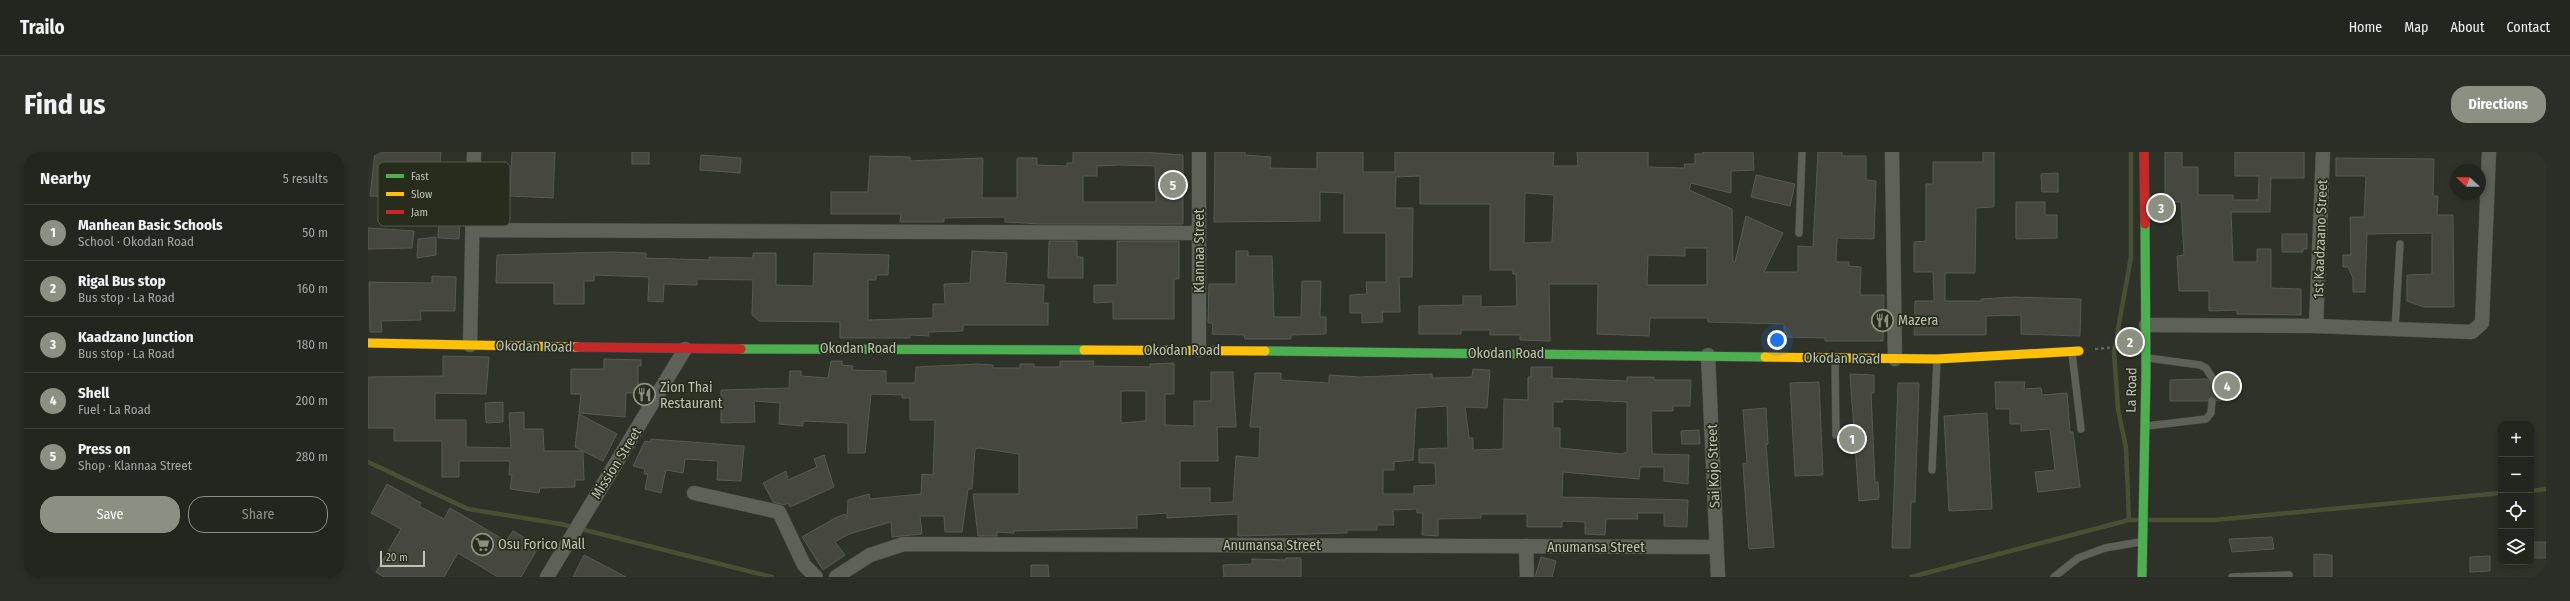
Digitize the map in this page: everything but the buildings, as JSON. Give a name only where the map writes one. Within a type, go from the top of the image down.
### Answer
[{"type":"street","points":[[474,152],[474,162]]},
{"type":"street","name":"Klannaa Street","points":[[1199,152],[1200,350]]},
{"type":"street","name":"Okodan Road","points":[[1892,152],[1895,359]]},
{"type":"street","name":"La Road","points":[[2142,577],[2144,542],[2146,325],[2144,152]]},
{"type":"street","name":"1st Kaadzaano Street","points":[[2316,326],[2323,152]]},
{"type":"street","points":[[2146,325],[2316,326],[2472,332],[2478,329],[2482,323],[2489,152]]},
{"type":"street","points":[[470,345],[473,226]]},
{"type":"street","points":[[473,230],[1199,233]]},
{"type":"street","name":"Okodan Road","points":[[368,344],[685,349],[1200,350],[1708,355],[1835,359],[1937,359],[2075,352]]},
{"type":"street","name":"Mission Street","points":[[547,577],[685,349]]},
{"type":"street","name":"Sai Kojo Street","points":[[1708,355],[1718,577]]},
{"type":"street","points":[[694,494],[779,512],[804,565],[816,577]]},
{"type":"street","name":"Anumansa Street","points":[[836,577],[870,555],[904,544],[1716,548]]},
{"type":"street","points":[[1526,546],[1527,577]]},
{"type":"lane","points":[[1799,234],[1802,152]]},
{"type":"lane","points":[[2395,330],[2400,244]]},
{"type":"lane","points":[[2075,352],[2081,428]]},
{"type":"lane","points":[[2145,358],[2200,365],[2206,368],[2213,379]]},
{"type":"lane","points":[[1835,359],[1836,435]]},
{"type":"lane","points":[[1932,470],[1937,359]]},
{"type":"lane","points":[[2144,426],[2206,419],[2211,413],[2212,401]]},
{"type":"lane","points":[[2054,577],[2078,558],[2106,548],[2144,542]]},
{"type":"lane","points":[[2232,577],[2289,576]]},
{"type":"path","points":[[2109,348],[2118,347]]},
{"type":"waterway","points":[[2129,520],[2126,448],[2118,409],[2114,352],[2131,257],[2131,152]]},
{"type":"waterway","points":[[368,462],[468,509],[561,524],[772,577]]},
{"type":"waterway","points":[[2534,491],[2546,489]]},
{"type":"waterway","points":[[2150,520],[2214,520],[2498,493]]},
{"type":"waterway","points":[[1911,577],[2129,520],[2138,520]]},
{"type":"traffic: fast","points":[[2142,577],[2146,373],[2145,224]]},
{"type":"traffic: fast","points":[[741,349],[1084,350]]},
{"type":"traffic: fast","points":[[1265,351],[1765,357]]},
{"type":"traffic: slow","points":[[368,343],[577,347]]},
{"type":"traffic: slow","points":[[1084,350],[1265,351]]},
{"type":"traffic: slow","points":[[1765,357],[1937,359],[2079,351]]},
{"type":"traffic: jam","points":[[2144,152],[2145,224]]},
{"type":"traffic: jam","points":[[577,347],[741,349]]},
{"type":"place","name":"Press on","points":[[1173,185]]},
{"type":"place","name":"Kaadzano Junction","points":[[2161,208]]},
{"type":"place","name":"Mazera","points":[[1882,320]]},
{"type":"place","name":"Rigal Bus stop","points":[[2130,342]]},
{"type":"place","name":"Shell","points":[[2227,386]]},
{"type":"place","name":"Zion Thai Restaurant","points":[[645,395]]},
{"type":"place","name":"Manhean Basic Schools","points":[[1852,439]]},
{"type":"place","name":"Osu Forico Mall","points":[[482,544]]}]
